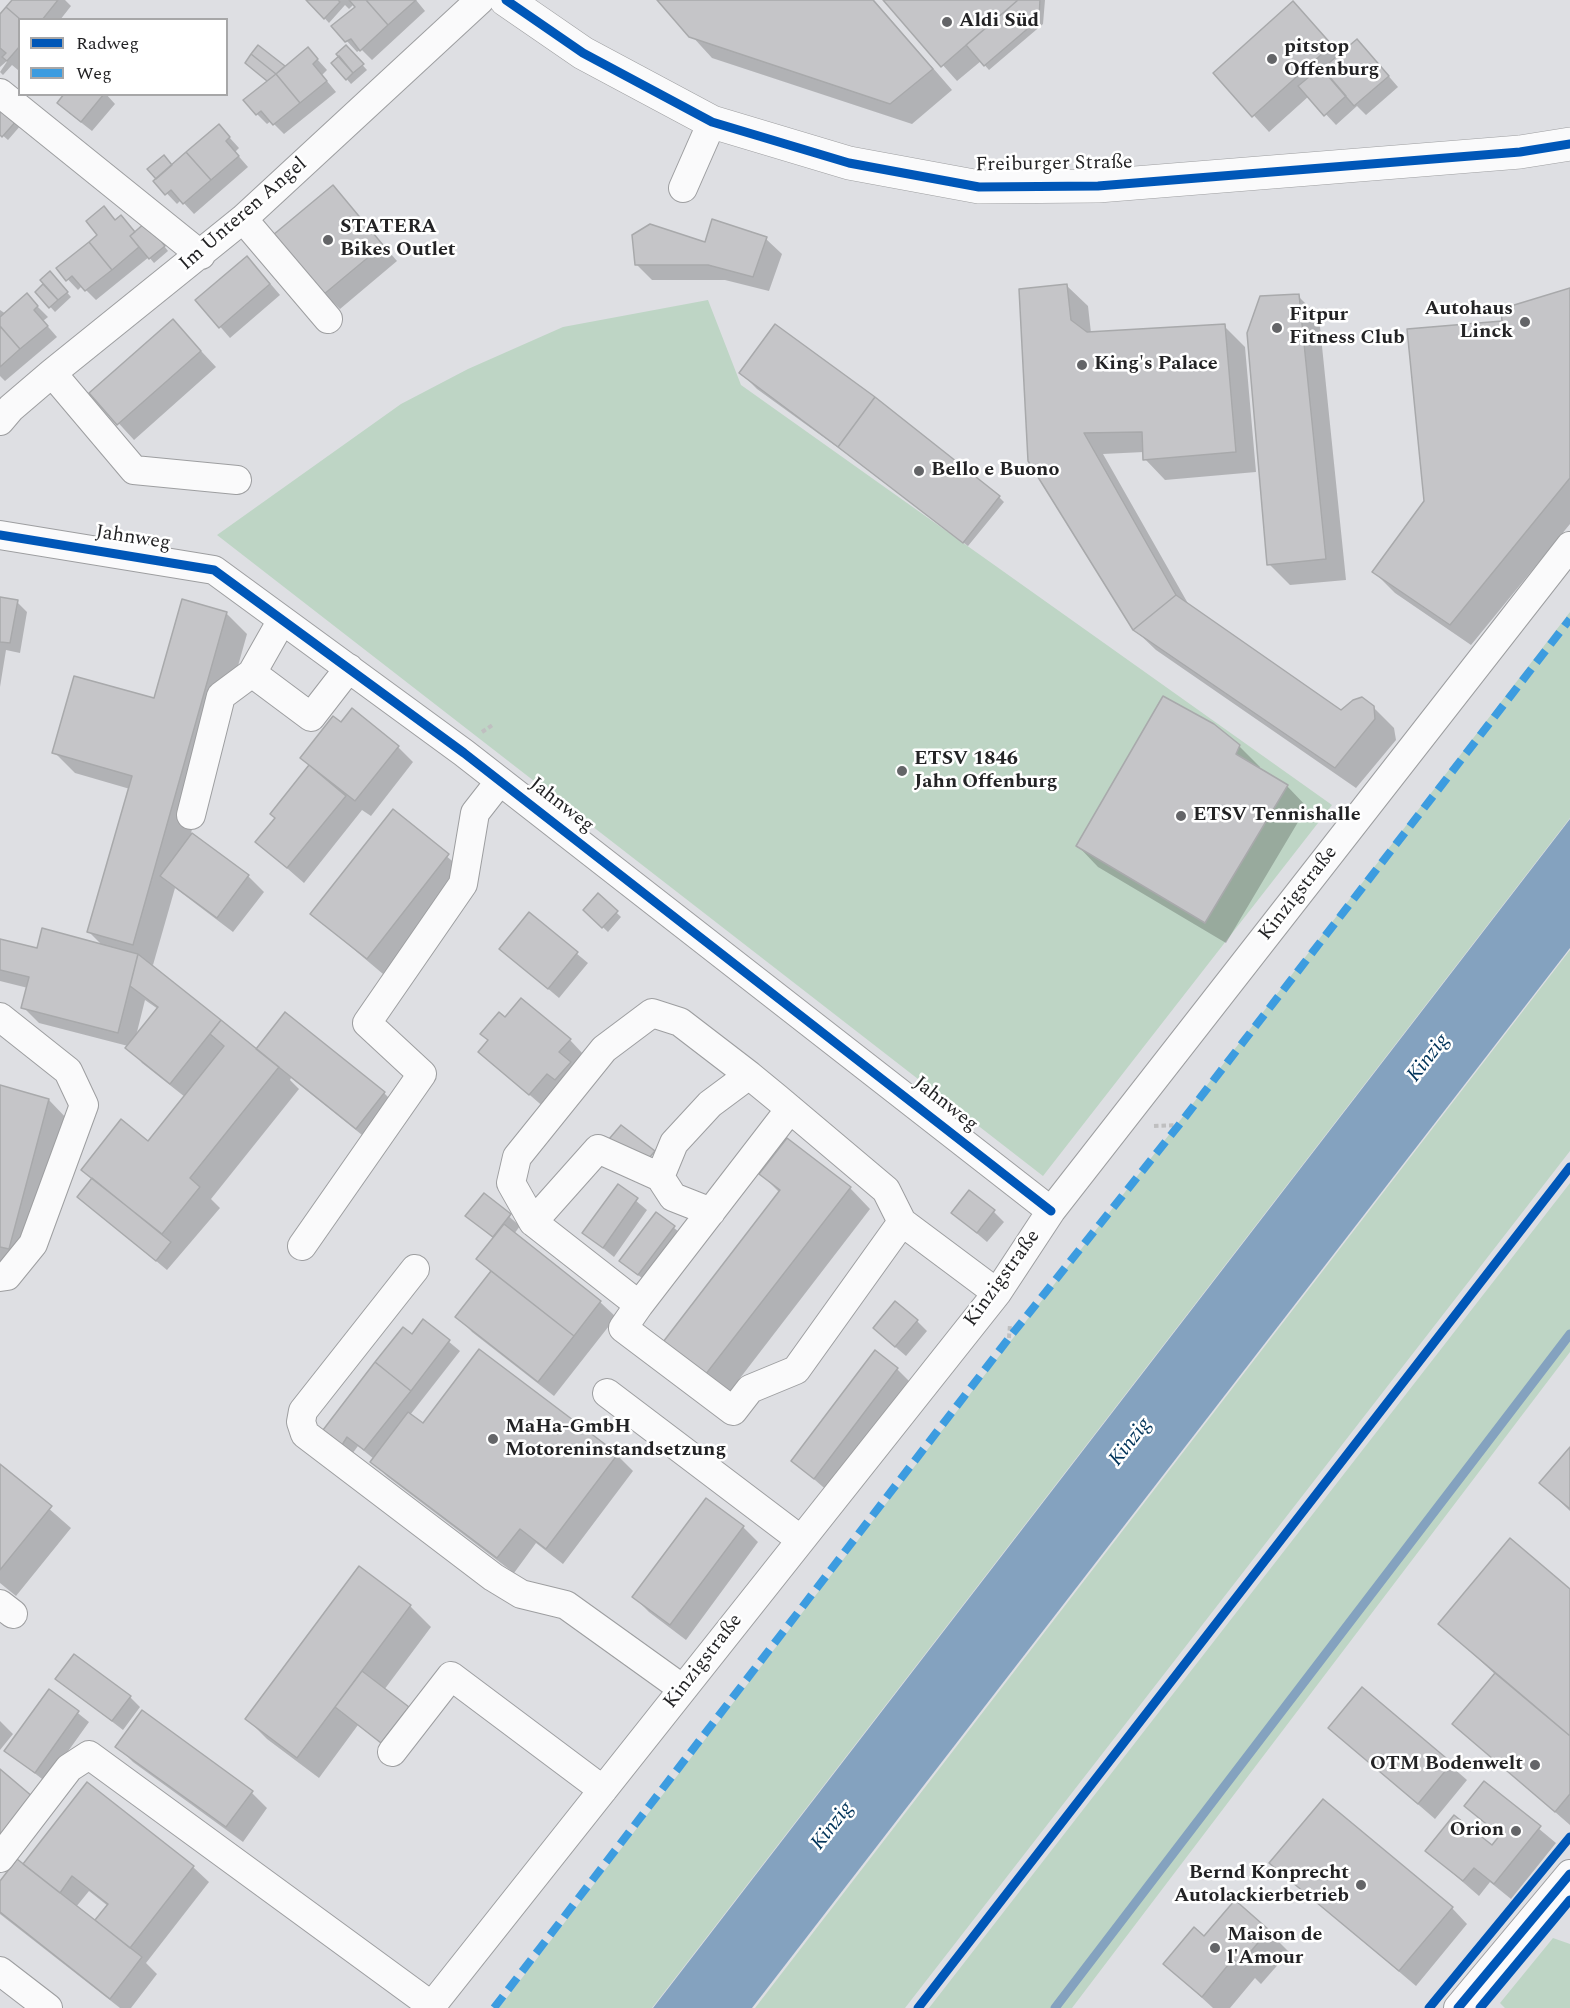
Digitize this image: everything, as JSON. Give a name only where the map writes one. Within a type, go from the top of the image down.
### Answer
[{"type":"main road","name":"Freiburger Straße","points":[[506,0],[583,53],[712,122],[849,163],[979,187],[1098,186],[1520,152],[1570,144]]},
{"type":"street","name":"Im Unteren Angel","points":[[0,421],[11,408],[243,219],[480,0]]},
{"type":"street","points":[[0,93],[201,255]]},
{"type":"street","points":[[683,188],[712,122]]},
{"type":"street","points":[[243,219],[327,319]]},
{"type":"street","points":[[52,374],[134,470],[237,480]]},
{"type":"street","name":"Jahnweg","points":[[0,535],[214,570],[500,781],[1052,1211]]},
{"type":"street","name":"Kinzigstraße","points":[[431,2007],[997,1293],[1052,1211],[1570,546]]},
{"type":"street","points":[[191,815],[222,696],[252,673],[282,620]]},
{"type":"street","points":[[252,673],[311,717],[348,668]]},
{"type":"street","points":[[302,1246],[422,1074],[367,1023],[463,884],[476,813],[500,781]]},
{"type":"street","points":[[639,1305],[533,1222],[511,1183],[517,1157],[604,1049],[652,1013],[680,1022],[749,1075],[886,1190],[902,1222],[997,1293]]},
{"type":"street","points":[[0,1017],[68,1071],[84,1105],[33,1244],[7,1276],[0,1278]]},
{"type":"street","points":[[660,1178],[674,1143],[710,1104],[749,1075]]},
{"type":"street","points":[[790,1109],[623,1328],[733,1411],[750,1389],[796,1370],[902,1222]]},
{"type":"street","points":[[533,1222],[598,1149],[660,1178],[673,1197],[711,1212]]},
{"type":"street","points":[[415,1269],[303,1411],[302,1422],[305,1434],[493,1577],[521,1594],[566,1605],[683,1689]]},
{"type":"street","points":[[607,1393],[801,1540]]},
{"type":"street","points":[[392,1752],[451,1676],[603,1790]]},
{"type":"street","points":[[0,1858],[69,1768],[89,1755],[431,2007]]},
{"type":"street","points":[[1458,2008],[1569,1877]]},
{"type":"street","points":[[0,1971],[48,2008]]},
{"type":"green space","name":"ETSV 1846 Jahn Offenburg","points":[[708,300],[741,385],[1332,805],[1043,1176],[217,535],[401,404],[468,369],[563,327]]},
{"type":"green space","points":[[1570,612],[1570,818],[652,2008],[499,2008]]},
{"type":"green space","points":[[1570,950],[1570,1151],[905,2008],[755,2008]]},
{"type":"green space","points":[[1570,1183],[1570,1352],[1072,2008],[929,2008]]},
{"type":"green space","points":[[1553,1938],[1570,1944],[1570,2008],[1505,2008],[1500,2003]]},
{"type":"water","name":"Kinzig","points":[[1570,819],[1570,948],[752,2008],[653,2008]]},
{"type":"building","points":[[12,0],[58,0],[44,18],[19,18],[6,7]]},
{"type":"building","points":[[306,0],[338,0],[340,2],[324,19]]},
{"type":"building","points":[[349,0],[366,0],[388,25],[360,51],[351,39],[345,42],[331,26],[355,7]]},
{"type":"building","points":[[366,0],[416,0],[388,25]]},
{"type":"building","points":[[657,0],[873,0],[933,69],[890,104],[689,37]]},
{"type":"building","name":"Aldi Süd","points":[[883,0],[1018,0],[941,67]]},
{"type":"building","points":[[1018,0],[1040,0],[1039,19],[984,66],[966,45]]},
{"type":"building","name":"pitstop Offenburg","points":[[1293,1],[1332,45],[1252,117],[1213,73]]},
{"type":"building","points":[[6,7],[19,18],[18,48],[7,61],[2,57],[6,53],[0,48],[0,14]]},
{"type":"building","points":[[1357,39],[1389,76],[1354,106],[1322,69]]},
{"type":"building","points":[[258,45],[285,66],[276,74],[251,54]]},
{"type":"building","points":[[346,45],[364,64],[353,73],[336,54]]},
{"type":"building","points":[[308,47],[318,59],[313,64],[327,81],[300,103],[276,74]]},
{"type":"building","points":[[251,54],[276,74],[267,81],[245,63]]},
{"type":"building","points":[[339,56],[353,73],[346,80],[331,63]]},
{"type":"building","points":[[1321,67],[1346,96],[1324,116],[1298,86]]},
{"type":"building","points":[[276,74],[300,103],[273,125],[261,111],[256,115],[243,100]]},
{"type":"building","points":[[62,96],[102,96],[81,122],[57,103]]},
{"type":"building","points":[[0,103],[18,119],[2,137],[0,135]]},
{"type":"building","points":[[219,124],[230,137],[226,141],[239,156],[211,180],[186,152]]},
{"type":"building","points":[[186,152],[211,180],[183,204],[171,190],[165,195],[153,181]]},
{"type":"building","points":[[164,155],[172,165],[156,179],[147,169]]},
{"type":"building","name":"STATERA Bikes Outlet","points":[[333,185],[383,245],[323,295],[273,235]]},
{"type":"building","points":[[104,206],[115,220],[121,215],[135,232],[130,236],[139,247],[112,270],[89,242],[97,235],[86,221]]},
{"type":"building","points":[[712,219],[767,237],[753,277],[708,265],[635,265],[632,235],[650,224],[705,242]]},
{"type":"building","points":[[146,222],[165,246],[149,259],[130,236]]},
{"type":"building","points":[[89,242],[112,270],[85,291],[72,276],[66,281],[56,268]]},
{"type":"building","points":[[247,256],[270,284],[219,328],[195,300]]},
{"type":"building","points":[[50,271],[68,292],[58,300],[40,280]]},
{"type":"building","points":[[43,284],[58,300],[49,308],[35,292]]},
{"type":"building","points":[[1067,284],[1071,320],[1087,332],[1225,324],[1236,452],[1143,460],[1142,432],[1084,433],[1176,595],[1133,630],[1028,461],[1019,289]]},
{"type":"building","points":[[1570,288],[1570,478],[1450,625],[1372,572],[1424,501],[1407,329],[1502,321],[1501,309]]},
{"type":"building","points":[[27,293],[38,306],[34,310],[48,326],[20,349],[0,326],[0,317]]},
{"type":"building","points":[[1299,294],[1326,559],[1267,565],[1247,333],[1260,296]]},
{"type":"building","points":[[173,319],[201,351],[117,425],[89,393]]},
{"type":"building","points":[[775,324],[875,397],[838,447],[739,373]]},
{"type":"building","points":[[0,326],[20,349],[0,367]]},
{"type":"building","name":"Bello e Buono","points":[[875,397],[1000,496],[963,543],[838,447]]},
{"type":"building","points":[[1176,595],[1341,710],[1353,700],[1362,697],[1374,706],[1375,719],[1335,768],[1133,630]]},
{"type":"building","points":[[0,597],[18,600],[10,643],[0,642]]},
{"type":"building","points":[[182,599],[227,612],[133,945],[87,932],[132,776],[52,753],[74,676],[154,698]]},
{"type":"building","name":"ETSV Tennishalle","points":[[1163,696],[1214,724],[1240,745],[1236,754],[1288,785],[1205,923],[1076,846]]},
{"type":"building","points":[[352,708],[399,746],[355,801],[300,758],[333,716],[341,722]]},
{"type":"building","points":[[309,765],[346,796],[287,868],[255,842],[275,818],[270,814]]},
{"type":"building","points":[[393,809],[449,854],[367,959],[310,914]]},
{"type":"building","points":[[192,833],[249,875],[217,918],[160,876]]},
{"type":"building","points":[[598,893],[618,911],[602,928],[583,910]]},
{"type":"building","points":[[529,912],[578,952],[548,989],[499,949]]},
{"type":"building","points":[[42,928],[138,954],[118,1033],[21,1008],[29,977],[0,970],[0,939],[37,948]]},
{"type":"building","points":[[138,954],[221,1020],[170,1084],[125,1048],[158,1007],[130,986]]},
{"type":"building","points":[[521,998],[571,1039],[559,1052],[571,1062],[555,1080],[547,1074],[529,1095],[478,1052],[488,1040],[480,1034],[499,1012],[505,1017]]},
{"type":"building","points":[[285,1012],[385,1092],[356,1129],[256,1049]]},
{"type":"building","points":[[221,1020],[279,1067],[190,1178],[200,1187],[162,1234],[81,1170],[121,1119],[148,1141],[224,1046],[210,1034]]},
{"type":"building","points":[[0,1085],[49,1099],[9,1249],[0,1247]]},
{"type":"building","points":[[621,1125],[655,1151],[643,1165],[609,1139]]},
{"type":"building","points":[[787,1138],[851,1187],[702,1379],[660,1346],[780,1190],[759,1174]]},
{"type":"building","points":[[92,1178],[171,1242],[156,1261],[77,1197]]},
{"type":"building","points":[[618,1184],[638,1198],[603,1248],[582,1233]]},
{"type":"building","points":[[969,1190],[995,1210],[977,1233],[951,1213]]},
{"type":"building","points":[[484,1193],[511,1214],[493,1237],[465,1216]]},
{"type":"building","points":[[656,1212],[675,1226],[638,1275],[619,1261]]},
{"type":"building","points":[[504,1224],[601,1301],[574,1336],[476,1259]]},
{"type":"building","points":[[491,1271],[574,1336],[538,1382],[455,1317]]},
{"type":"building","points":[[895,1301],[918,1320],[895,1347],[873,1328]]},
{"type":"building","points":[[423,1319],[450,1340],[411,1391],[375,1362],[403,1327],[412,1334]]},
{"type":"building","name":"MaHa-GmbH Motoreninstandsetzung","points":[[479,1349],[618,1454],[546,1549],[520,1529],[497,1558],[370,1462],[408,1412],[423,1423]]},
{"type":"building","points":[[875,1350],[898,1368],[814,1479],[791,1461]]},
{"type":"building","points":[[375,1362],[411,1391],[364,1450],[347,1437],[342,1445],[323,1430]]},
{"type":"building","points":[[1570,1447],[1570,1509],[1539,1483]]},
{"type":"building","points":[[0,1464],[52,1506],[0,1570]]},
{"type":"building","points":[[706,1498],[744,1526],[670,1625],[632,1597]]},
{"type":"building","points":[[1510,1538],[1570,1589],[1570,1736],[1438,1624]]},
{"type":"building","points":[[359,1566],[411,1605],[297,1758],[245,1719]]},
{"type":"building","points":[[74,1654],[131,1696],[112,1721],[55,1679]]},
{"type":"building","points":[[362,1671],[409,1707],[381,1743],[335,1707]]},
{"type":"building","name":"OTM Bodenwelt","points":[[1495,1673],[1570,1736],[1570,1794],[1555,1812],[1452,1724]]},
{"type":"building","points":[[1362,1687],[1452,1763],[1418,1804],[1328,1728]]},
{"type":"building","points":[[49,1689],[79,1711],[35,1773],[4,1751]]},
{"type":"building","points":[[142,1710],[253,1791],[226,1827],[115,1747]]},
{"type":"building","points":[[0,1769],[33,1797],[0,1835]]},
{"type":"building","name":"Orion","points":[[1484,1781],[1541,1826],[1494,1884],[1474,1868],[1463,1881],[1425,1851],[1454,1815],[1492,1845],[1500,1835],[1464,1806]]},
{"type":"building","points":[[87,1782],[194,1866],[130,1948],[95,1920],[108,1904],[72,1876],[60,1893],[23,1864]]},
{"type":"building","name":"Bernd Konprecht Autolackierbetrieb","points":[[1323,1799],[1453,1907],[1399,1971],[1269,1863]]},
{"type":"building","points":[[17,1859],[142,1957],[110,1999],[0,1912],[0,1881]]},
{"type":"building","name":"Maison de l'Amour","points":[[1235,1900],[1269,1930],[1240,1964],[1233,1959],[1202,1997],[1163,1964],[1194,1927],[1204,1936]]},
{"type":"waterway","points":[[1055,2008],[1570,1334]]},
{"type":"marked path","points":[[494,2008],[1009,1338],[1179,1125],[1570,619]]},
{"type":"cycle path","points":[[506,0],[583,53],[712,122],[849,163],[979,187],[1098,186],[1520,152],[1570,144]]},
{"type":"cycle path","points":[[0,535],[214,570],[464,753],[1051,1211]]},
{"type":"cycle path","points":[[918,2008],[1570,1167]]},
{"type":"cycle path","points":[[1429,2008],[1570,1837]]},
{"type":"cycle path","points":[[1458,2008],[1570,1874]]},
{"type":"cycle path","points":[[1480,2008],[1570,1900]]},
{"type":"place","name":"Aldi Süd","points":[[947,22]]},
{"type":"place","name":"pitstop Offenburg","points":[[1272,59]]},
{"type":"place","name":"STATERA Bikes Outlet","points":[[328,240]]},
{"type":"place","name":"Autohaus Linck","points":[[1525,322]]},
{"type":"place","name":"Fitpur Fitness Club","points":[[1277,328]]},
{"type":"place","name":"King's Palace","points":[[1082,365]]},
{"type":"place","name":"Bello e Buono","points":[[919,471]]},
{"type":"place","name":"ETSV 1846 Jahn Offenburg","points":[[902,771]]},
{"type":"place","name":"ETSV Tennishalle","points":[[1181,816]]},
{"type":"place","name":"MaHa-GmbH Motoreninstandsetzung","points":[[493,1439]]},
{"type":"place","name":"OTM Bodenwelt","points":[[1535,1765]]},
{"type":"place","name":"Orion","points":[[1516,1831]]},
{"type":"place","name":"Bernd Konprecht Autolackierbetrieb","points":[[1361,1885]]},
{"type":"place","name":"Maison de l'Amour","points":[[1215,1948]]}]
